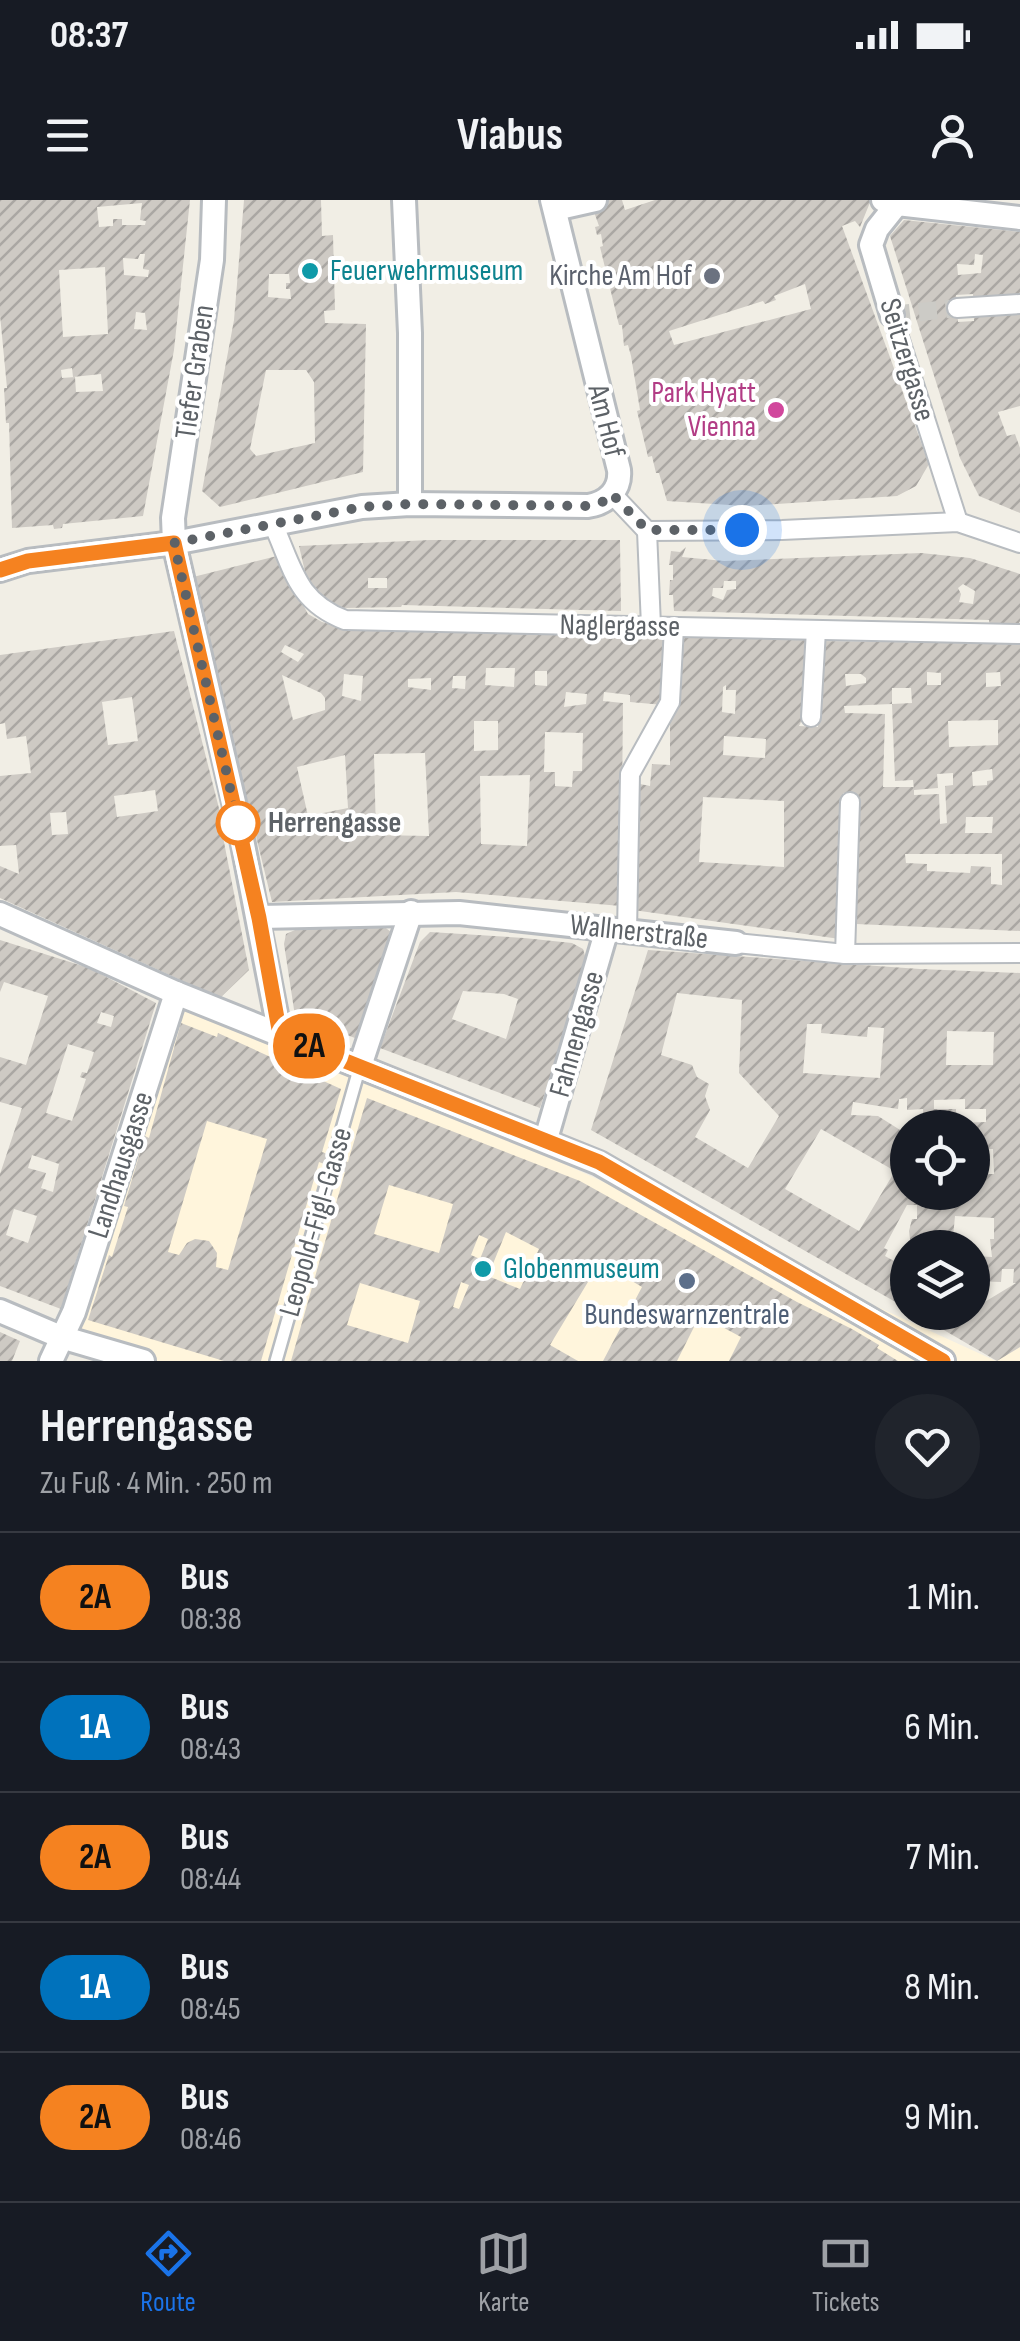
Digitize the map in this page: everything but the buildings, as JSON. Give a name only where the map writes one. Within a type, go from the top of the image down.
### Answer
[{"type":"street","name":"Tiefer Graben","points":[[214,200],[212,260],[174,518],[174,543],[259,918],[280,1035]]},
{"type":"street","points":[[404,200],[410,333],[410,504]]},
{"type":"street","points":[[553,205],[595,200]]},
{"type":"street","points":[[893,201],[1020,218]]},
{"type":"street","name":"Seitzergasse","points":[[893,201],[871,245],[958,522]]},
{"type":"street","name":"Am Hof","points":[[0,570],[28,561],[174,543],[362,507],[588,506],[605,501],[618,484],[619,470],[553,205]]},
{"type":"street","points":[[956,308],[1020,304]]},
{"type":"street","points":[[612,494],[647,530],[650,626]]},
{"type":"street","points":[[647,530],[782,530],[958,522],[1020,542]]},
{"type":"street","name":"Naglergasse","points":[[274,524],[305,594],[324,612],[344,620],[1020,634]]},
{"type":"street","points":[[617,930],[630,774],[670,702],[674,628]]},
{"type":"street","points":[[812,717],[816,630]]},
{"type":"street","points":[[845,954],[850,802]]},
{"type":"street","name":"Leopold-Figl-Gasse","points":[[360,1066],[411,912]]},
{"type":"street","name":"Wallnerstraße","points":[[259,918],[459,913],[845,954],[1020,952]]},
{"type":"street","points":[[0,914],[176,993],[599,1162],[943,1361]]},
{"type":"street","name":"Fahnengasse","points":[[546,1139],[617,930]]},
{"type":"street","name":"Landhausgasse","points":[[51,1361],[74,1312],[176,993]]},
{"type":"street","points":[[0,1311],[61,1337],[143,1361]]},
{"type":"lane","name":"Leopold-Figl-Gasse","points":[[276,1361],[360,1066]]},
{"type":"shaded area","points":[[177,1008],[516,1142],[890,1313],[890,1330],[928,1330],[996,1361],[137,1361],[75,1336]]},
{"type":"shaded area","points":[[1020,1347],[1020,1361],[996,1361]]},
{"type":"tunnel","points":[[892,315],[957,308]]},
{"type":"bus line","name":"2A","points":[[0,570],[28,561],[174,543],[259,918],[280,1035],[599,1162],[943,1361]]},
{"type":"place","name":"Feuerwehrmuseum","points":[[310,271]]},
{"type":"place","name":"Kirche Am Hof","points":[[712,276]]},
{"type":"place","name":"Park Hyatt Vienna","points":[[776,410]]},
{"type":"place","name":"Herrengasse","points":[[238,823]]},
{"type":"place","name":"Globenmuseum","points":[[483,1269]]},
{"type":"place","name":"Bundeswarnzentrale","points":[[687,1281]]},
{"type":"route","points":[[238,823],[174,543],[362,507],[588,506],[605,501],[612,494],[647,530],[742,530]]}]
